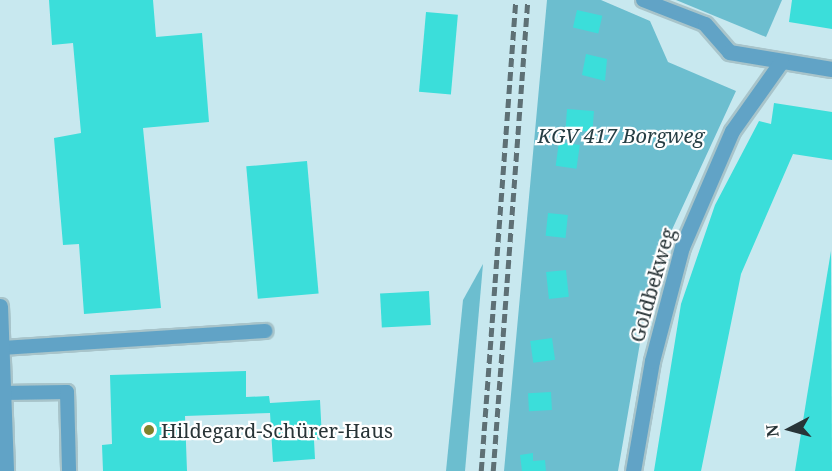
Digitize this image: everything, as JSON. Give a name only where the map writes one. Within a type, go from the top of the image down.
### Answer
[{"type":"street","points":[[705,24],[729,52],[832,69]]},
{"type":"street","name":"Goldbekweg","points":[[633,471],[652,361],[681,247],[732,131],[781,62]]},
{"type":"street","points":[[0,306],[6,471]]},
{"type":"lane","points":[[643,0],[705,24]]},
{"type":"lane","points":[[1,348],[265,331]]},
{"type":"lane","points":[[3,393],[67,392],[69,471]]},
{"type":"green space","name":"KGV 417 Borgweg","points":[[547,0],[601,0],[650,21],[668,62],[736,91],[652,273],[618,471],[504,471]]},
{"type":"green space","points":[[676,0],[782,0],[766,37]]},
{"type":"green space","points":[[483,264],[465,471],[446,471],[463,300]]},
{"type":"building","points":[[49,0],[153,0],[156,37],[202,33],[209,122],[143,128],[161,308],[84,314],[79,244],[63,245],[54,138],[81,133],[73,43],[52,45]]},
{"type":"building","points":[[792,0],[832,0],[832,29],[789,22]]},
{"type":"building","points":[[577,10],[602,16],[598,33],[573,28]]},
{"type":"building","points":[[426,12],[458,15],[451,94],[419,92]]},
{"type":"building","points":[[586,54],[607,59],[605,81],[582,75]]},
{"type":"building","points":[[774,103],[832,112],[832,160],[793,154],[741,274],[701,471],[654,471],[681,304],[715,205],[759,121],[771,124]]},
{"type":"building","points":[[567,109],[594,111],[592,132],[566,130]]},
{"type":"building","points":[[559,142],[580,145],[576,169],[556,166]]},
{"type":"building","points":[[307,161],[319,293],[258,299],[246,166]]},
{"type":"building","points":[[548,213],[568,215],[565,238],[546,236]]},
{"type":"building","points":[[831,251],[832,471],[795,471],[807,396]]},
{"type":"building","points":[[566,270],[569,297],[549,299],[546,272]]},
{"type":"building","points":[[429,291],[431,325],[382,328],[380,294]]},
{"type":"building","points":[[552,338],[555,360],[533,363],[530,341]]},
{"type":"building","name":"Hildegard-Schürer-Haus","points":[[246,371],[246,397],[269,396],[270,403],[320,400],[322,439],[314,440],[315,459],[273,462],[270,413],[185,416],[187,471],[103,471],[102,445],[112,444],[110,375]]},
{"type":"building","points":[[551,392],[552,410],[529,411],[528,393]]},
{"type":"building","points":[[533,453],[533,461],[545,460],[546,471],[522,471],[520,455]]},
{"type":"railway","points":[[481,471],[516,0]]},
{"type":"railway","points":[[493,471],[528,0]]},
{"type":"place","name":"Hildegard-Schürer-Haus","points":[[149,430]]}]
